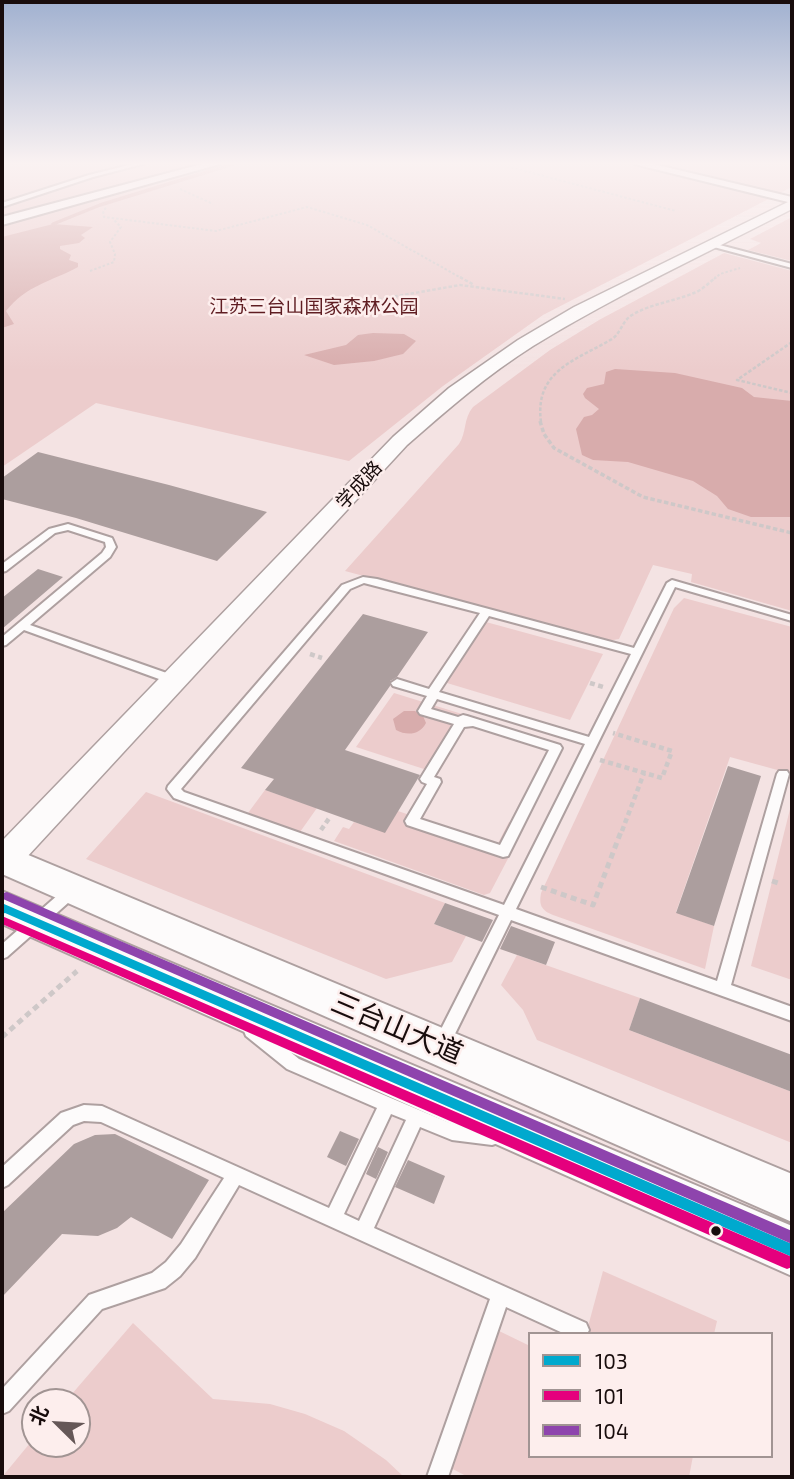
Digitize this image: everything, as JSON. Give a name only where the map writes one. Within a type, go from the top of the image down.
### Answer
[{"type":"main road","name":"三台山大道","points":[[11,863],[792,1198]]},
{"type":"main road","name":"学成路","points":[[11,863],[11,912]]},
{"type":"main road","name":"三台山大道","points":[[11,912],[792,1251]]},
{"type":"street","name":"学成路","points":[[11,863],[174,680],[400,441],[456,392],[524,344],[597,302],[734,233]]},
{"type":"lane","points":[[712,245],[792,267]]},
{"type":"lane","points":[[2,569],[52,531],[68,527],[108,540],[111,547],[106,555],[2,643]]},
{"type":"lane","points":[[637,652],[363,580],[346,587],[173,789],[179,795],[792,1014]]},
{"type":"lane","points":[[440,1046],[672,583],[792,618]]},
{"type":"lane","points":[[461,722],[424,710],[486,612]]},
{"type":"lane","points":[[22,626],[174,680]]},
{"type":"lane","points":[[397,683],[547,722],[593,742]]},
{"type":"lane","points":[[463,719],[536,741],[556,748],[503,852],[412,821],[435,782],[426,779],[463,719]]},
{"type":"lane","points":[[536,741],[547,722]]},
{"type":"lane","points":[[722,989],[783,774]]},
{"type":"lane","points":[[2,953],[11,912],[75,889]]},
{"type":"lane","points":[[208,997],[293,1063],[416,1117],[452,1132],[542,1142]]},
{"type":"lane","points":[[333,1218],[387,1104]]},
{"type":"lane","points":[[2,1179],[66,1119],[84,1112],[102,1114],[579,1330]]},
{"type":"lane","points":[[363,1232],[416,1117]]},
{"type":"lane","points":[[2,1404],[80,1316],[96,1302],[158,1280],[173,1269],[188,1251],[236,1174]]},
{"type":"lane","points":[[438,1477],[501,1295]]},
{"type":"path","points":[[90,271],[114,261],[115,254],[110,242],[118,233]]},
{"type":"path","points":[[381,233],[474,285]]},
{"type":"path","points":[[783,264],[727,271],[697,292],[628,317],[616,337],[585,351],[551,379],[541,400],[539,421],[543,435],[554,448],[643,497],[792,533]]},
{"type":"path","points":[[220,306],[259,312],[318,310],[441,287],[474,285],[597,302]]},
{"type":"path","points":[[792,342],[737,380],[792,393]]},
{"type":"path","points":[[586,755],[662,778],[672,751],[599,729]]},
{"type":"path","points":[[523,881],[593,905],[644,773]]},
{"type":"path","points":[[2,1037],[101,950]]},
{"type":"green space","name":"江苏三台山国家森林公园","points":[[2,233],[702,233],[543,315],[443,386],[349,461],[96,403],[2,467]]},
{"type":"green space","points":[[761,233],[792,233],[792,261],[748,250],[761,243],[750,239]]},
{"type":"green space","points":[[724,253],[792,271],[792,611],[691,582],[692,574],[653,565],[619,639],[607,641],[345,571],[459,444],[473,407],[550,350],[599,320]]},
{"type":"green space","points":[[684,598],[792,627],[792,774],[730,757],[676,912],[714,926],[705,969],[553,915],[543,909],[540,901],[541,893],[674,608]]},
{"type":"green space","points":[[486,622],[603,654],[570,720],[447,683]]},
{"type":"green space","points":[[394,693],[462,714],[427,770],[356,747]]},
{"type":"green space","points":[[265,790],[317,808],[300,832],[248,813]]},
{"type":"green space","points":[[146,792],[445,903],[434,924],[466,936],[452,962],[386,979],[86,859]]},
{"type":"green space","points":[[792,801],[792,980],[751,966]]},
{"type":"green space","points":[[398,811],[497,845],[509,822],[524,828],[490,893],[484,895],[334,841],[343,827],[349,829],[354,822],[385,832]]},
{"type":"green space","points":[[517,955],[640,998],[629,1030],[792,1092],[792,1143],[537,1040],[523,1010],[501,985]]},
{"type":"green space","points":[[603,1271],[717,1321],[714,1332],[587,1332]]},
{"type":"green space","points":[[133,1323],[213,1399],[270,1404],[305,1414],[344,1431],[386,1460],[404,1477],[2,1477],[21,1454],[21,1458],[91,1458],[91,1388],[77,1388]]},
{"type":"green space","points":[[495,1329],[528,1345],[528,1458],[693,1458],[689,1477],[468,1477],[447,1466]]},
{"type":"shaded area","points":[[18,233],[84,233],[81,235],[85,238],[79,243],[60,246],[60,249],[71,255],[69,260],[78,263],[78,267],[22,295],[6,311],[14,324],[2,328],[2,237]]},
{"type":"shaded area","points":[[404,334],[416,341],[403,354],[374,361],[334,365],[304,355],[346,345],[358,335]]},
{"type":"shaded area","points":[[615,369],[675,373],[742,388],[754,397],[792,401],[792,517],[751,517],[728,509],[717,496],[693,481],[628,462],[593,460],[582,455],[576,429],[584,417],[599,409],[583,394],[587,388],[604,384],[606,372]]},
{"type":"shaded area","points":[[404,711],[415,711],[423,716],[426,723],[413,733],[396,730],[393,719]]},
{"type":"building","points":[[38,452],[267,512],[217,561],[76,518],[2,499],[2,478]]},
{"type":"building","points":[[38,569],[63,577],[2,629],[2,598]]},
{"type":"building","points":[[363,614],[428,632],[397,677],[390,681],[390,686],[345,750],[420,775],[385,833],[265,790],[274,779],[241,768]]},
{"type":"building","points":[[728,766],[761,776],[714,926],[676,913]]},
{"type":"building","points":[[445,903],[493,920],[482,942],[434,924]]},
{"type":"building","points":[[511,926],[555,942],[546,965],[500,949]]},
{"type":"building","points":[[640,998],[792,1055],[792,1092],[629,1030]]},
{"type":"building","points":[[340,1131],[359,1139],[346,1166],[327,1157]]},
{"type":"building","points":[[115,1134],[209,1180],[172,1239],[131,1217],[117,1228],[98,1236],[62,1234],[2,1297],[2,1213],[74,1144],[95,1135]]},
{"type":"building","points":[[378,1147],[388,1152],[376,1179],[366,1174]]},
{"type":"building","points":[[408,1160],[445,1176],[434,1204],[395,1187]]},
{"type":"transit line","name":"104","points":[[7,896],[792,1238]]},
{"type":"transit line","name":"103","points":[[2,910],[4,908],[792,1251]]},
{"type":"transit line","name":"101","points":[[2,920],[787,1262]]}]
